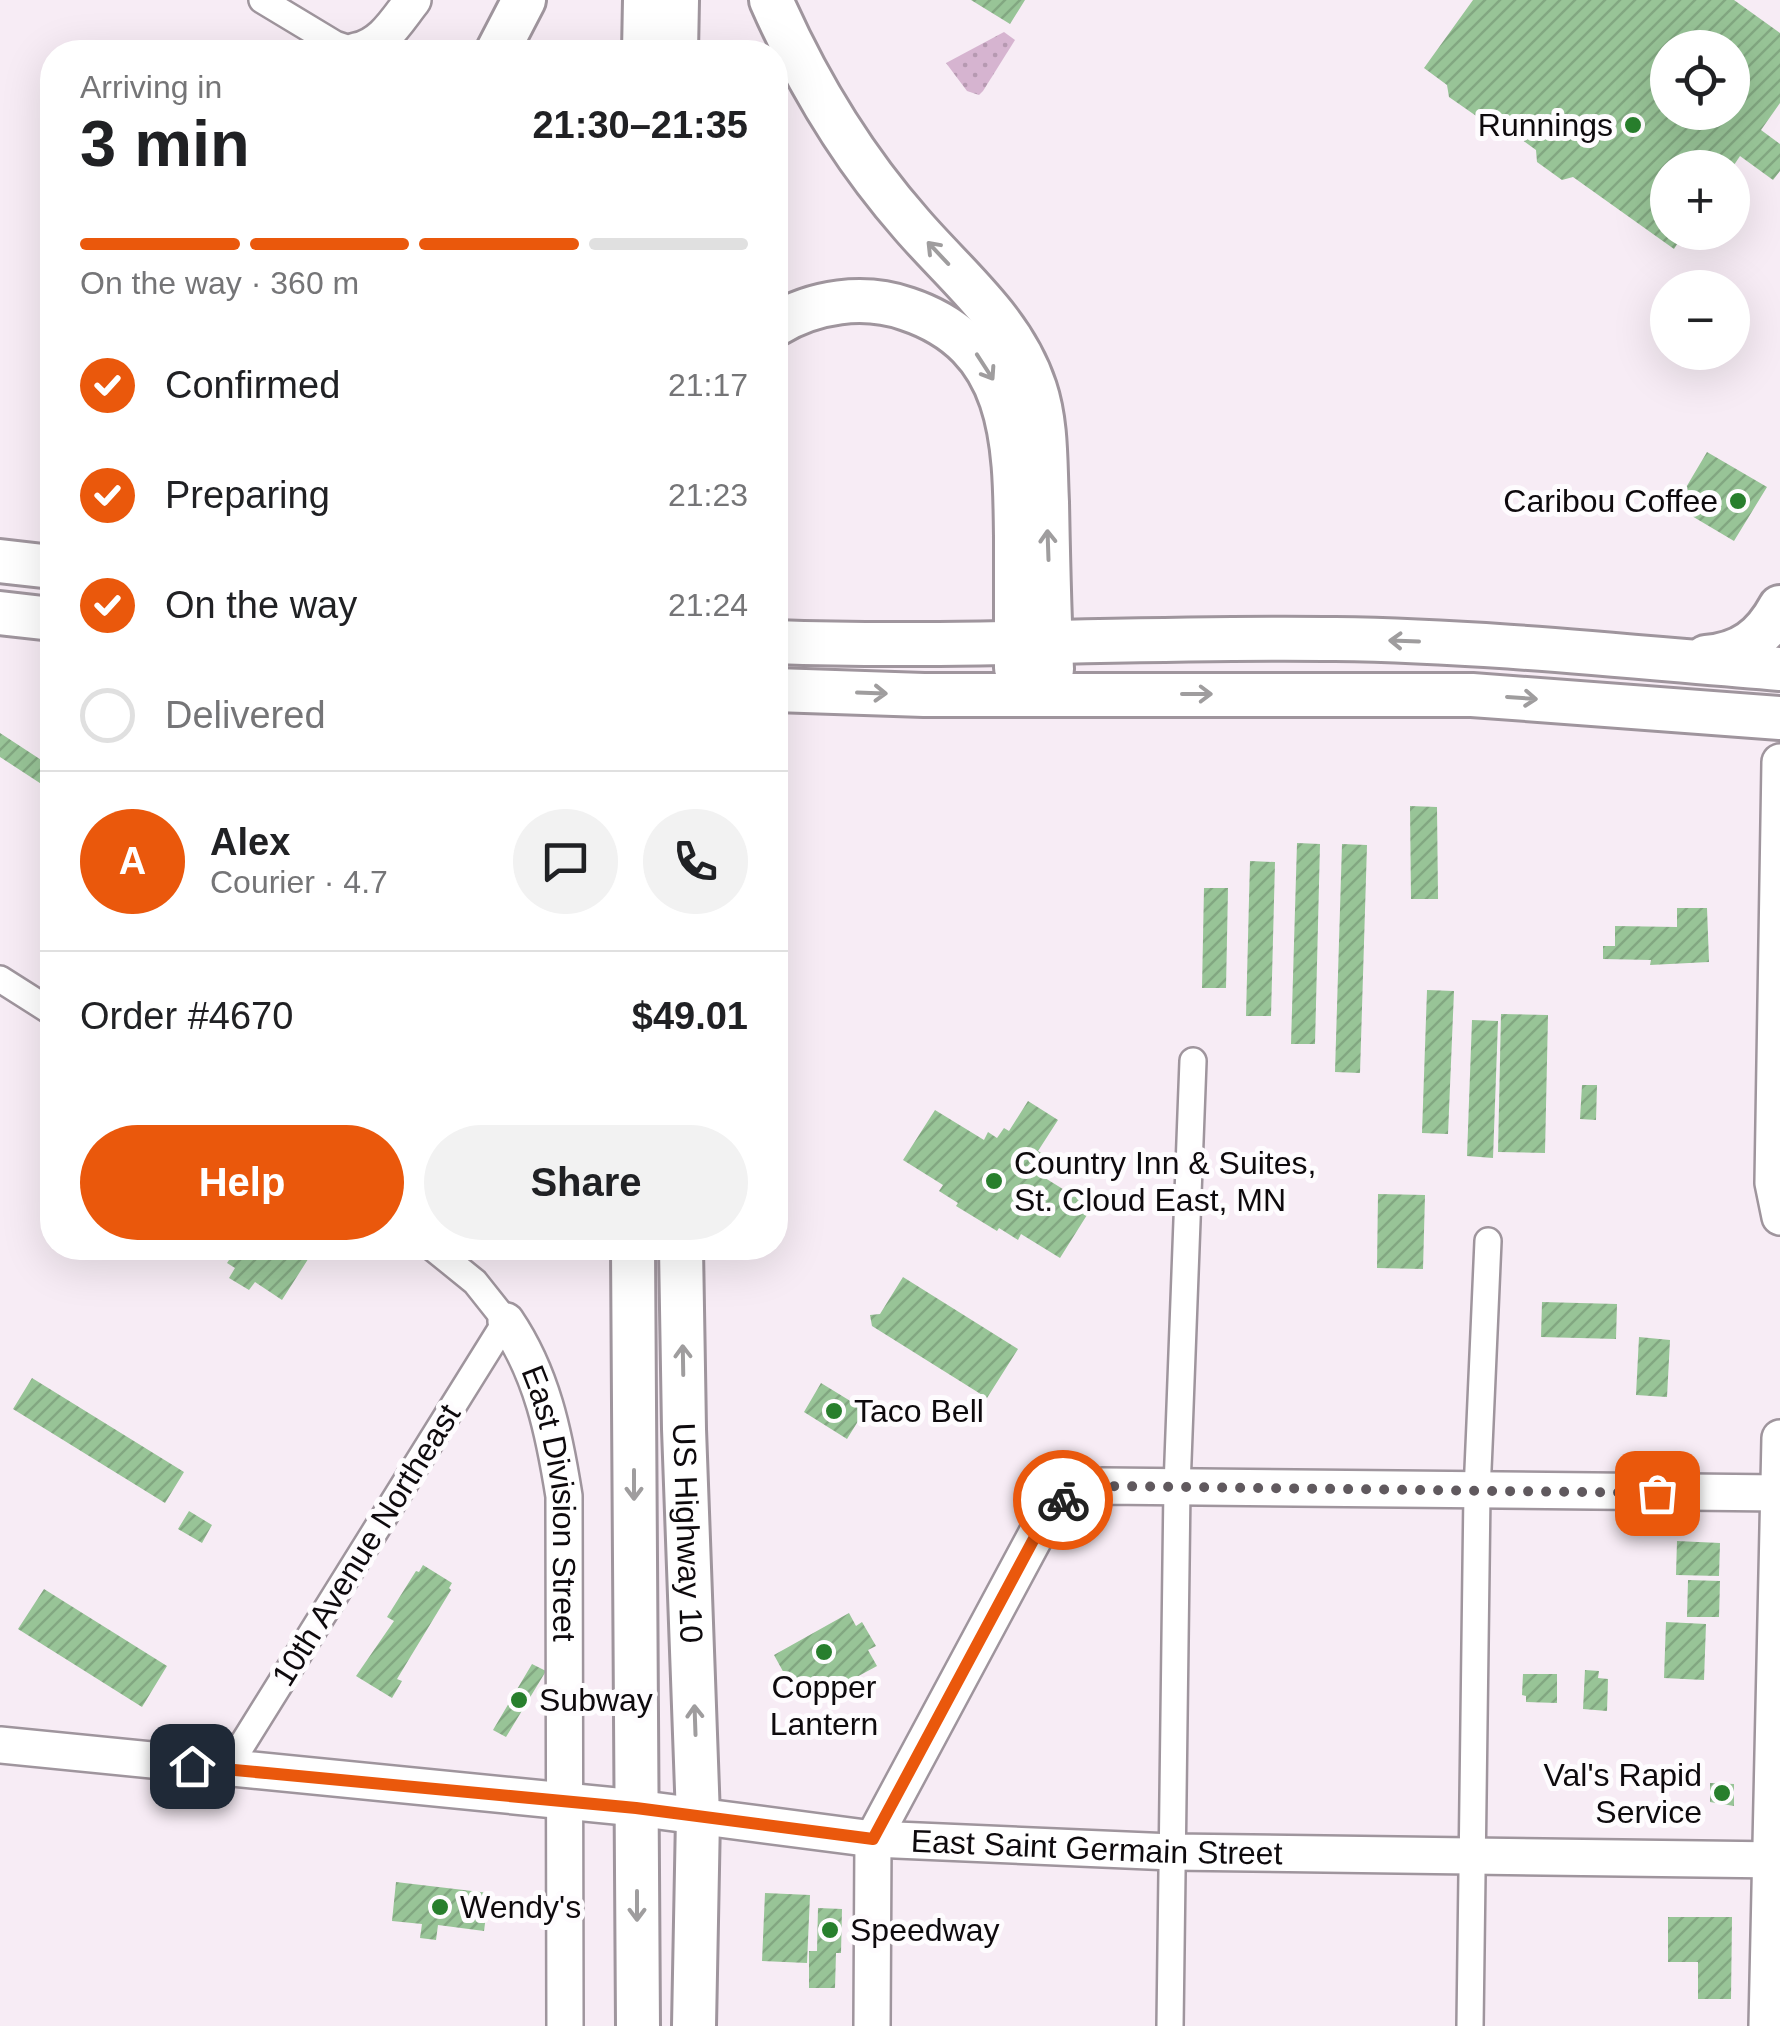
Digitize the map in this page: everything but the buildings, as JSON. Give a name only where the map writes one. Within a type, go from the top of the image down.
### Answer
[{"type":"highway","points":[[502,40],[524,0]]},
{"type":"highway","points":[[772,0],[805,72],[832,117],[884,191],[1004,328],[1035,388],[1044,449],[1033,643]]},
{"type":"highway","points":[[652,40],[669,16]]},
{"type":"highway","points":[[788,319],[834,302],[876,302],[917,312],[940,324],[976,353],[992,377],[1010,422],[1035,695]]},
{"type":"highway","points":[[0,561],[40,566]]},
{"type":"highway","points":[[1672,660],[1739,650],[1757,639],[1780,607]]},
{"type":"highway","points":[[0,613],[40,618]]},
{"type":"highway","points":[[788,642],[1332,638],[1473,643],[1780,669]]},
{"type":"highway","points":[[788,690],[1035,695],[1472,695],[1780,718]]},
{"type":"highway","name":"US Highway 10","points":[[633,1260],[638,2024]]},
{"type":"highway","name":"US Highway 10","points":[[682,1260],[698,1817],[694,2024]]},
{"type":"street","points":[[262,0],[328,40]]},
{"type":"street","points":[[381,40],[413,0]]},
{"type":"street","points":[[1780,762],[1773,1183],[1780,1217]]},
{"type":"street","points":[[3,989],[40,1006]]},
{"type":"street","points":[[1170,2026],[1177,1487],[1193,1061]]},
{"type":"street","points":[[1470,2026],[1476,1492],[1488,1242]]},
{"type":"street","name":"East Division Street","points":[[448,1260],[475,1282],[506,1321],[529,1360],[550,1419],[564,1496],[564,2026]]},
{"type":"street","name":"10th Avenue Northeast","points":[[226,1770],[506,1321]]},
{"type":"street","points":[[1767,2026],[1775,1860],[1780,1438]]},
{"type":"street","points":[[872,2026],[873,1839],[1044,1520],[1068,1496],[1104,1486],[1779,1493]]},
{"type":"street","name":"East Saint Germain Street","points":[[0,1744],[226,1770],[636,1808],[873,1839],[1172,1852],[1775,1860]]},
{"type":"shaded area","points":[[1004,32],[1015,40],[983,91],[979,95],[967,91],[946,63]]},
{"type":"way so far","points":[[1063,1500],[1088,1488],[1104,1486],[1657,1493]]},
{"type":"place","name":"Runnings","points":[[1633,125]]},
{"type":"place","name":"Caribou Coffee","points":[[1738,501]]},
{"type":"place","name":"Country Inn & Suites, St. Cloud East, MN","points":[[994,1181]]},
{"type":"place","name":"Taco Bell","points":[[834,1411]]},
{"type":"place","name":"Copper Lantern","points":[[824,1652]]},
{"type":"place","name":"Subway","points":[[519,1700]]},
{"type":"place","name":"Val's Rapid Service","points":[[1722,1793]]},
{"type":"place","name":"Wendy's","points":[[440,1907]]},
{"type":"place","name":"Speedway","points":[[830,1930]]},
{"type":"route","points":[[192,1766],[636,1808],[873,1839],[1044,1520],[1063,1500]]}]
